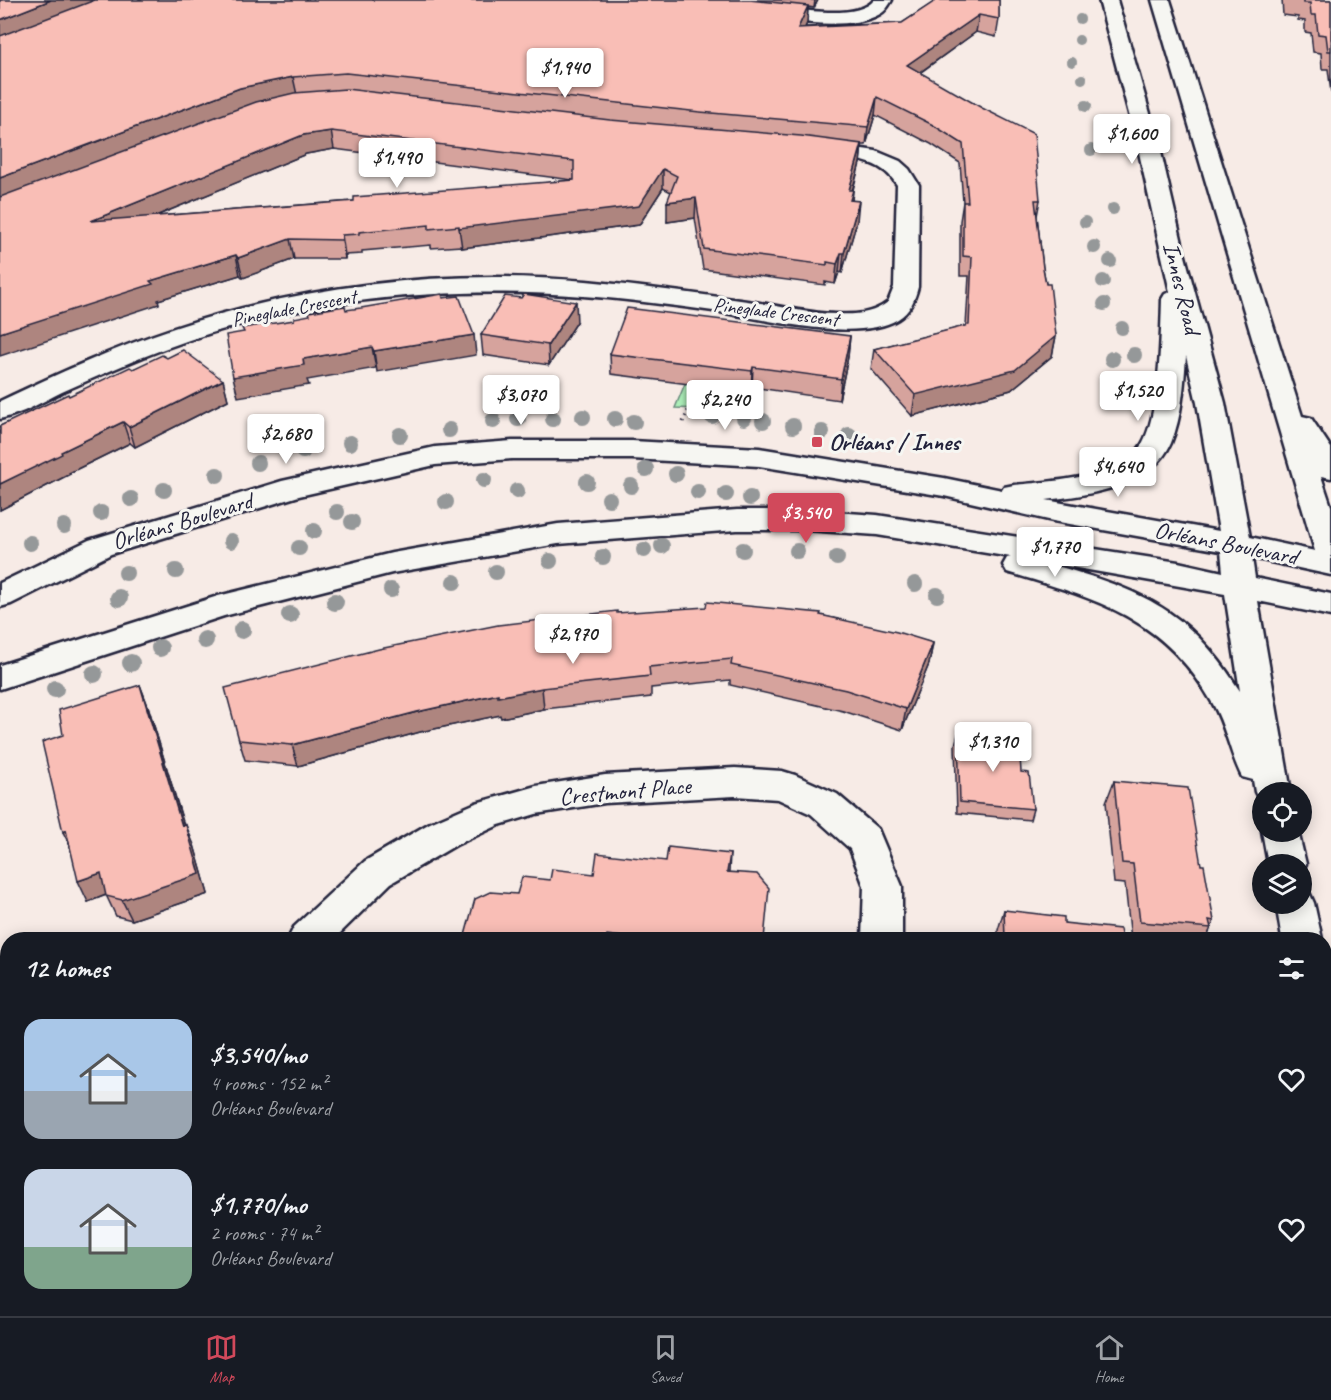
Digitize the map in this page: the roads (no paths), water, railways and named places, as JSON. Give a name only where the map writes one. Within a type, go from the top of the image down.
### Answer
[{"type":"main road","points":[[744,8],[825,17],[852,17],[873,11],[882,5],[883,0]]},
{"type":"main road","name":"Innes Road","points":[[1108,0],[1149,148],[1173,256],[1211,403],[1237,544],[1240,585],[1271,782]]},
{"type":"main road","points":[[1161,0],[1331,554]]},
{"type":"main road","name":"Pineglade Crescent","points":[[0,411],[116,359],[210,325],[314,301],[415,287],[500,284],[623,292],[834,322],[865,320],[893,313],[905,300],[908,185],[904,174],[892,165],[868,155],[798,147]]},
{"type":"main road","points":[[991,496],[1056,489],[1116,476],[1132,468],[1155,446],[1168,400],[1174,306],[1173,256]]},
{"type":"main road","points":[[1282,396],[1331,469]]},
{"type":"main road","name":"Orléans Boulevard","points":[[0,596],[100,547],[281,491],[380,466],[435,456],[512,450],[666,451],[759,457],[991,496],[1053,511],[1237,544],[1331,565]]},
{"type":"main road","name":"Orléans Boulevard","points":[[0,677],[218,607],[392,563],[558,534],[737,520],[805,520],[877,525],[1240,585],[1331,605]]},
{"type":"main road","points":[[877,525],[1055,576],[1112,594],[1148,610],[1171,627],[1202,657],[1228,700],[1261,782]]},
{"type":"main road","name":"Crestmont Place","points":[[315,932],[378,872],[443,834],[489,813],[536,800],[605,789],[735,782],[782,784],[824,804],[865,840],[883,886],[882,932]]},
{"type":"main road","points":[[1297,914],[1301,932]]},
{"type":"place","name":"Orléans / Innes","points":[[817,442]]}]
